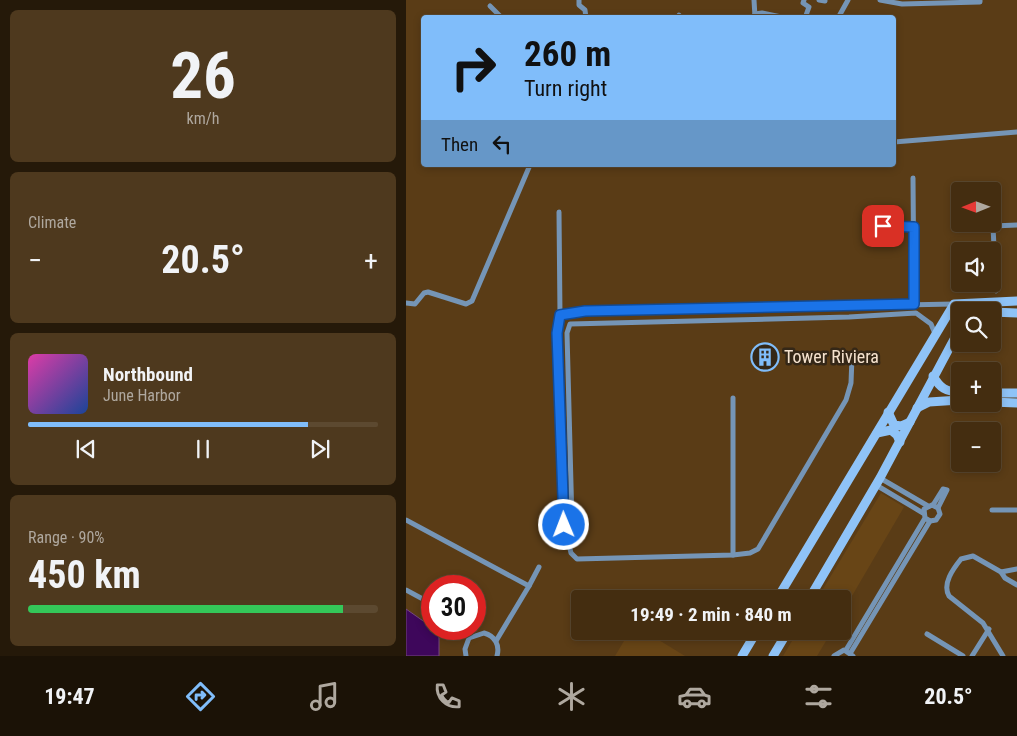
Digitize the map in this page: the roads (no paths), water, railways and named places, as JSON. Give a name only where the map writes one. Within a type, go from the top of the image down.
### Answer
[{"type":"street","points":[[579,0],[580,6],[586,10],[586,15]]},
{"type":"street","points":[[754,0],[755,15]]},
{"type":"street","points":[[804,0],[803,3],[809,7],[806,15]]},
{"type":"street","points":[[840,15],[848,0]]},
{"type":"street","points":[[880,0],[902,4],[980,2],[980,0]]},
{"type":"street","points":[[490,6],[499,15]]},
{"type":"street","points":[[757,15],[762,13],[772,15]]},
{"type":"street","points":[[896,142],[1017,132]]},
{"type":"street","points":[[406,303],[415,304],[424,293],[428,292],[466,304],[472,302],[529,167]]},
{"type":"street","points":[[913,178],[914,304]]},
{"type":"street","points":[[559,212],[560,315],[557,333],[564,525],[568,546],[573,557],[582,561],[733,555],[753,552],[765,541],[846,400],[851,383],[852,357]]},
{"type":"street","points":[[994,242],[993,226],[1017,225]]},
{"type":"street","points":[[871,227],[914,227]]},
{"type":"street","points":[[996,302],[1017,301]]},
{"type":"street","points":[[560,315],[585,311],[951,304]]},
{"type":"street","points":[[738,308],[738,319]]},
{"type":"street","points":[[784,590],[878,433],[888,412],[951,309]]},
{"type":"street","points":[[1001,312],[1017,312]]},
{"type":"street","points":[[568,546],[572,522],[568,326],[578,323],[916,313],[931,324],[936,336]]},
{"type":"street","points":[[814,590],[878,482],[951,344]]},
{"type":"street","points":[[933,376],[939,386],[951,392]]},
{"type":"street","points":[[1001,393],[1017,393]]},
{"type":"street","points":[[733,555],[734,398]]},
{"type":"street","points":[[917,408],[929,402],[951,401]]},
{"type":"street","points":[[1001,402],[1017,403]]},
{"type":"street","points":[[888,412],[894,425],[901,426],[910,422]]},
{"type":"street","points":[[878,433],[891,430],[897,435],[900,442]]},
{"type":"street","points":[[878,482],[933,506],[940,513],[938,518],[926,518],[878,482]]},
{"type":"street","points":[[834,656],[838,651],[850,653],[933,506]]},
{"type":"street","points":[[992,510],[1017,510]]},
{"type":"street","points":[[406,520],[529,586]]},
{"type":"street","points":[[1003,656],[989,629],[949,596],[947,592],[948,581],[955,567],[968,556],[975,556],[1001,572],[1005,578],[1017,585]]},
{"type":"street","points":[[496,641],[539,567]]},
{"type":"street","points":[[1001,572],[1017,569]]},
{"type":"street","points":[[406,590],[421,598]]},
{"type":"street","points":[[972,656],[989,629]]},
{"type":"street","points":[[486,634],[496,641],[499,649],[497,656]]},
{"type":"street","points":[[927,634],[963,656]]},
{"type":"street","points":[[466,656],[466,643],[469,640]]},
{"type":"street","points":[[742,656],[752,640]]},
{"type":"street","points":[[773,656],[783,640]]},
{"type":"place","name":"Tower Riviera","points":[[765,357]]}]
